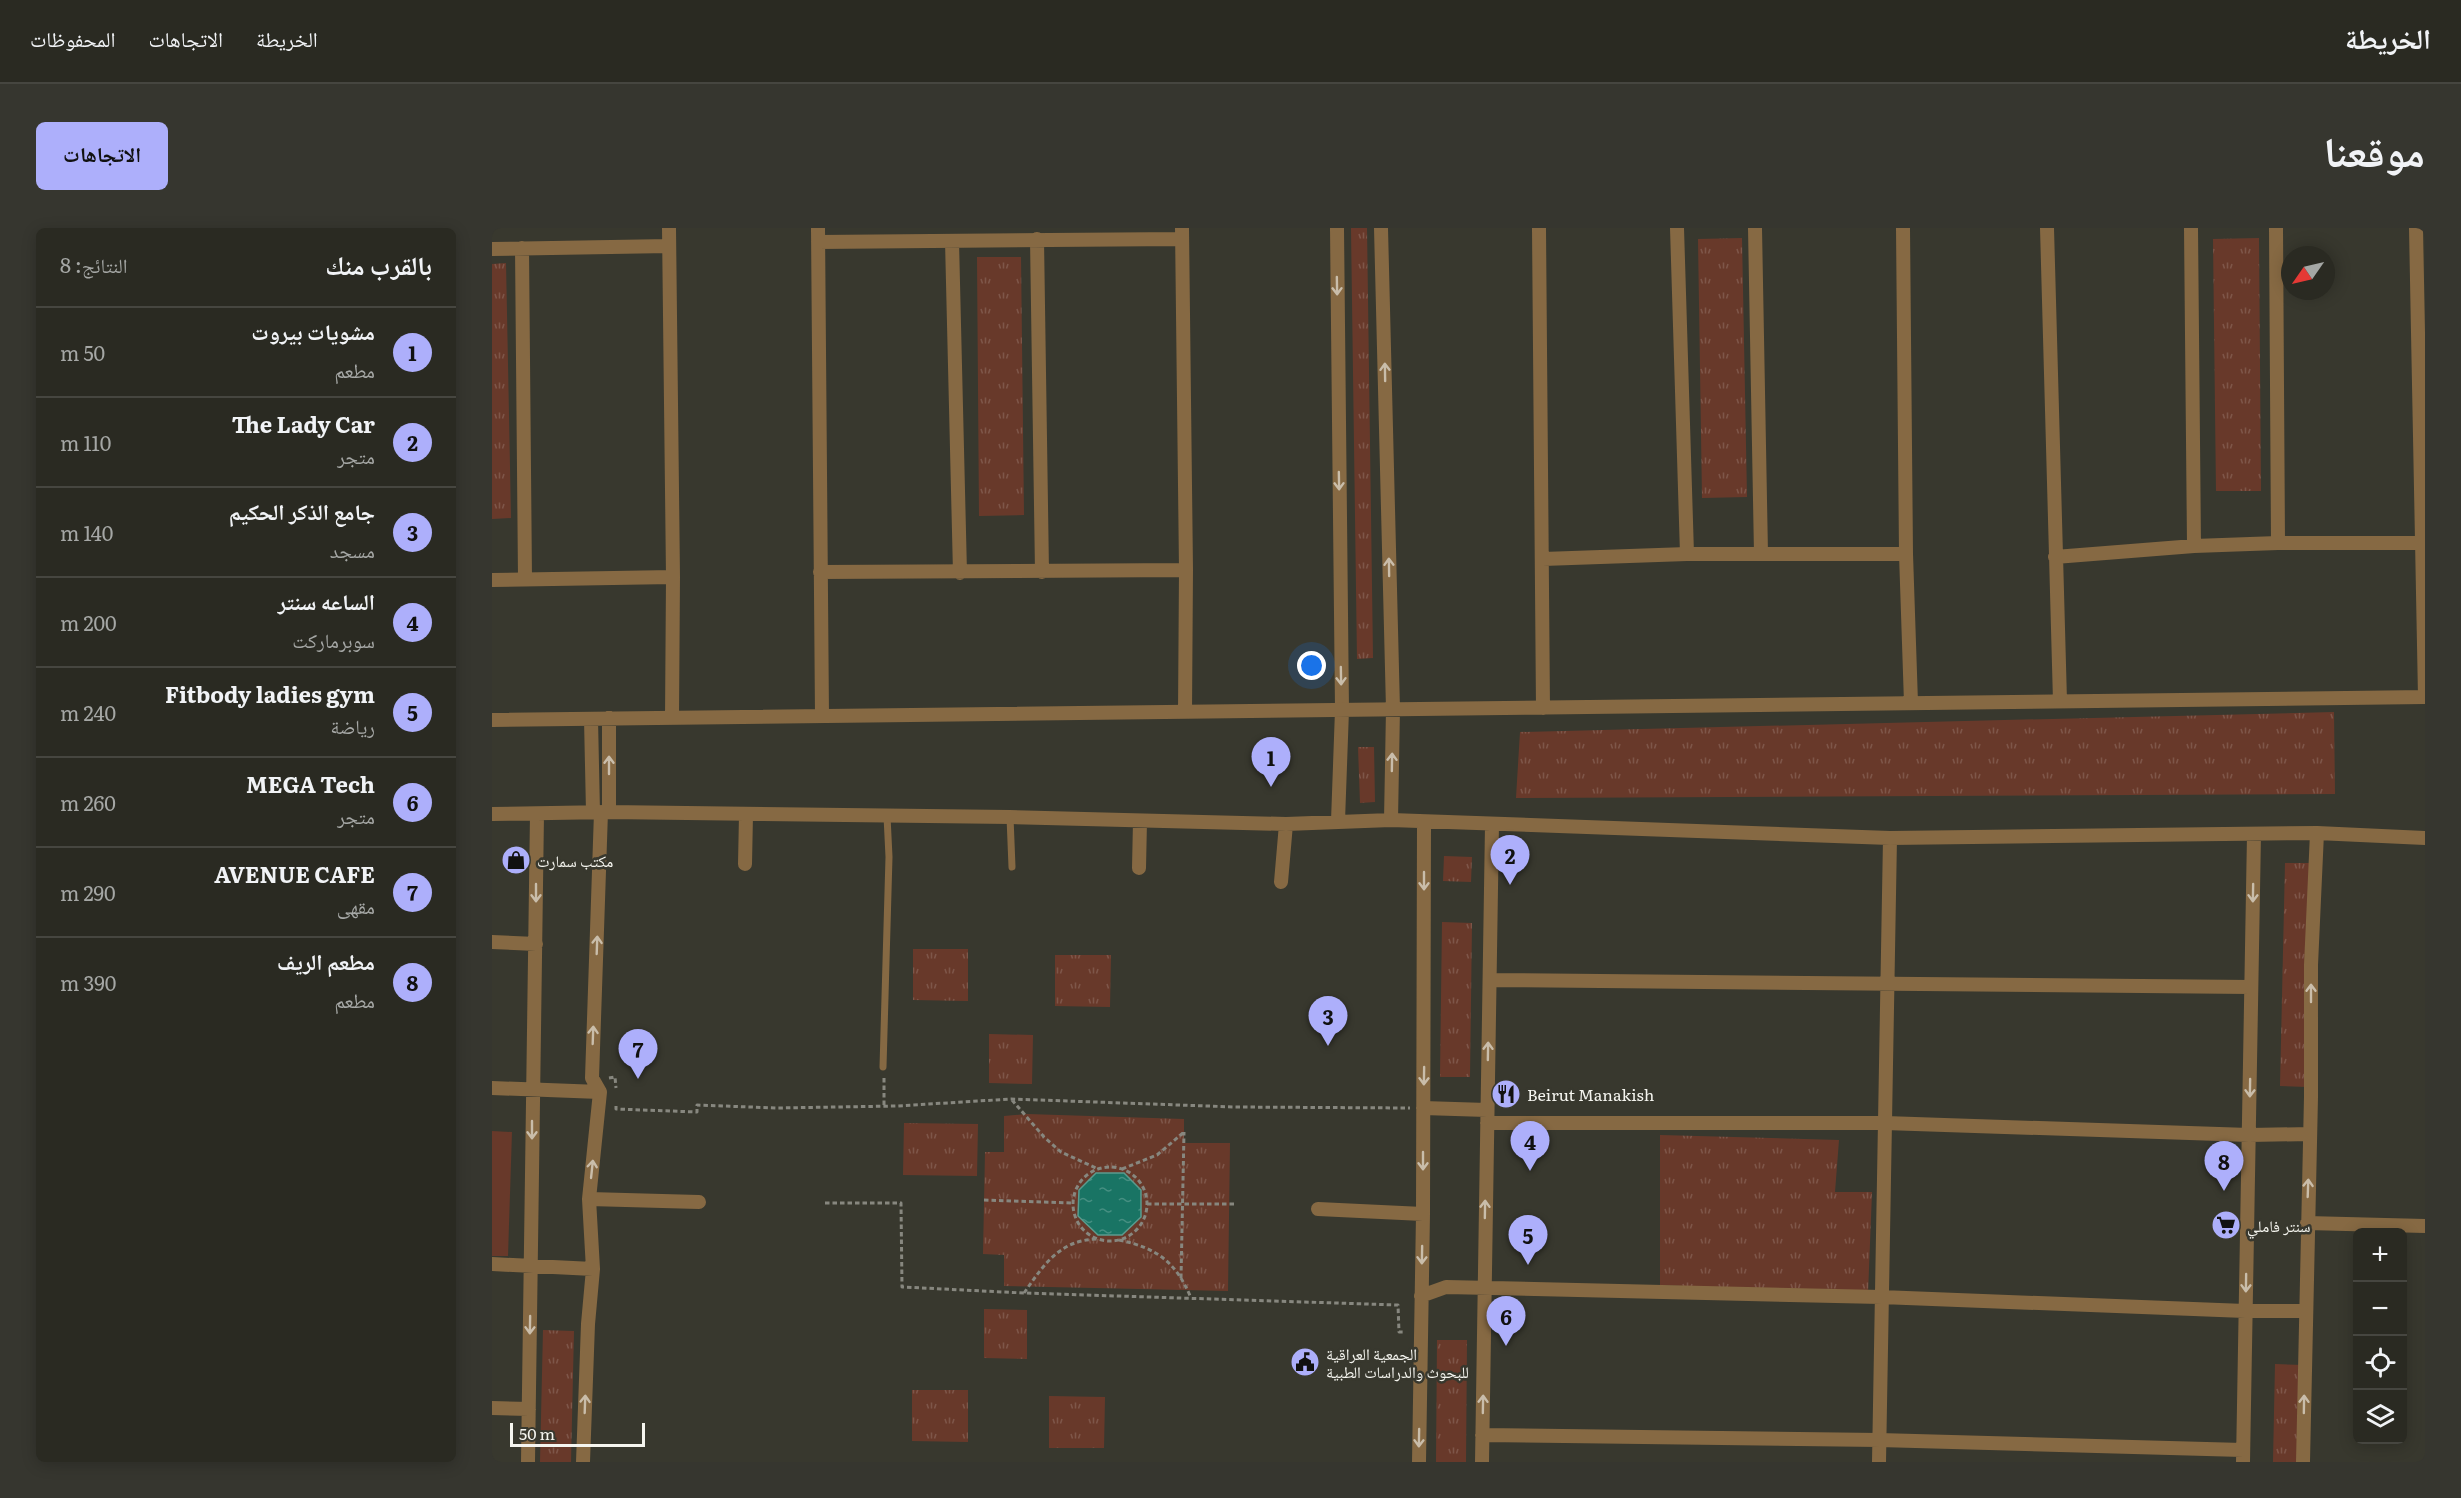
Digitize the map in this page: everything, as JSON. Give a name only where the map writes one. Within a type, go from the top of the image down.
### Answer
[{"type":"street","points":[[669,228],[674,578],[672,718]]},
{"type":"street","points":[[818,228],[822,716]]},
{"type":"street","points":[[1336,228],[1342,710],[1338,821]]},
{"type":"street","points":[[1381,228],[1393,709],[1391,820]]},
{"type":"street","points":[[1539,228],[1543,708]]},
{"type":"street","points":[[1677,228],[1687,554]]},
{"type":"street","points":[[1755,228],[1761,554]]},
{"type":"street","points":[[1903,228],[1906,554],[1911,703]]},
{"type":"street","points":[[2047,228],[2060,701]]},
{"type":"street","points":[[2191,228],[2194,546]]},
{"type":"street","points":[[2276,228],[2278,543]]},
{"type":"street","points":[[492,720],[2425,697],[2420,543],[2421,300],[2416,228]]},
{"type":"street","points":[[818,242],[1037,239],[1182,233],[1186,570],[1185,712]]},
{"type":"street","points":[[1037,239],[1042,572]]},
{"type":"street","points":[[952,241],[960,573]]},
{"type":"street","points":[[492,249],[669,246]]},
{"type":"street","points":[[522,248],[525,579]]},
{"type":"street","points":[[2055,557],[2194,546],[2278,543],[2420,543]]},
{"type":"street","points":[[1543,559],[1687,554],[1906,554]]},
{"type":"street","points":[[820,573],[1186,570]]},
{"type":"street","points":[[492,580],[674,578]]},
{"type":"street","points":[[584,1462],[588,1324],[593,1269],[589,1199],[600,1092],[592,1078],[601,812],[609,718]]},
{"type":"street","points":[[591,719],[601,812]]},
{"type":"street","points":[[492,814],[601,812],[1010,817],[1286,824],[1391,820],[1424,823],[1890,838],[2317,833],[2425,838]]},
{"type":"street","points":[[528,1462],[537,814]]},
{"type":"street","points":[[745,864],[746,815]]},
{"type":"street","points":[[1139,868],[1140,821]]},
{"type":"street","points":[[1419,1462],[1423,1214],[1424,823]]},
{"type":"street","points":[[1281,882],[1286,824]]},
{"type":"street","points":[[1482,1462],[1492,825]]},
{"type":"street","points":[[2303,1462],[2311,965],[2317,833]]},
{"type":"street","points":[[1482,1435],[1879,1440],[2243,1456],[2254,834]]},
{"type":"street","points":[[1879,1462],[1890,838]]},
{"type":"street","points":[[492,942],[536,944]]},
{"type":"street","points":[[1490,980],[2251,987]]},
{"type":"street","points":[[492,1088],[600,1092]]},
{"type":"street","points":[[1423,1108],[1487,1116],[1885,1123],[2249,1135],[2310,1134]]},
{"type":"street","points":[[589,1199],[699,1202]]},
{"type":"street","points":[[1318,1209],[1423,1214]]},
{"type":"street","points":[[2307,1222],[2425,1226]]},
{"type":"street","points":[[492,1264],[593,1269]]},
{"type":"street","points":[[1421,1296],[1446,1287],[2306,1311]]},
{"type":"street","points":[[492,1408],[529,1409]]},
{"type":"lane","points":[[883,1067],[889,857],[887,816]]},
{"type":"lane","points":[[1010,817],[1012,867]]},
{"type":"path","points":[[883,1067],[884,1107]]},
{"type":"path","points":[[592,1078],[615,1077],[616,1109],[697,1114],[697,1105],[776,1108],[884,1107],[1011,1100],[1234,1107],[1423,1108]]},
{"type":"path","points":[[1011,1100],[1044,1137],[1061,1152],[1098,1169]]},
{"type":"path","points":[[1122,1169],[1157,1155],[1184,1132],[1181,1278]]},
{"type":"path","points":[[1099,1239],[1087,1233],[1079,1224],[1073,1203],[1076,1188],[1083,1178],[1105,1167],[1122,1169],[1139,1181],[1145,1192],[1147,1204],[1142,1222],[1136,1230],[1119,1239]]},
{"type":"path","points":[[984,1200],[1073,1203]]},
{"type":"path","points":[[825,1203],[901,1203],[902,1287],[1398,1305],[1399,1332],[1422,1333]]},
{"type":"path","points":[[1147,1204],[1236,1204]]},
{"type":"path","points":[[1024,1293],[1045,1262],[1061,1250],[1076,1243],[1099,1239],[1119,1239],[1149,1249],[1162,1257],[1174,1267],[1191,1298]]},
{"type":"green space","points":[[1351,228],[1367,228],[1373,658],[1357,659]]},
{"type":"green space","points":[[1742,238],[1747,497],[1702,498],[1698,239]]},
{"type":"green space","points":[[2259,238],[2261,491],[2216,491],[2213,239]]},
{"type":"green space","points":[[977,257],[1021,257],[1024,515],[979,516]]},
{"type":"green space","points":[[506,263],[511,518],[492,519],[492,264]]},
{"type":"green space","points":[[2334,712],[2335,794],[1516,798],[1520,732]]},
{"type":"green space","points":[[1358,747],[1374,747],[1375,802],[1360,803]]},
{"type":"green space","points":[[1444,856],[1472,857],[1471,882],[1443,881]]},
{"type":"green space","points":[[2285,863],[2313,863],[2308,1087],[2280,1086]]},
{"type":"green space","points":[[1442,922],[1472,923],[1470,1077],[1440,1077]]},
{"type":"green space","points":[[913,949],[968,949],[968,1001],[913,1000]]},
{"type":"green space","points":[[1055,955],[1111,955],[1110,1007],[1055,1006]]},
{"type":"green space","points":[[989,1034],[1033,1035],[1032,1084],[989,1083]]},
{"type":"green space","points":[[1027,1114],[1184,1119],[1184,1143],[1230,1143],[1228,1291],[1004,1286],[1004,1255],[983,1254],[985,1152],[1004,1152],[1004,1116]]},
{"type":"green space","points":[[904,1123],[978,1124],[977,1176],[903,1175]]},
{"type":"green space","points":[[492,1131],[512,1132],[508,1256],[492,1256]]},
{"type":"green space","points":[[1660,1135],[1839,1140],[1835,1192],[1872,1192],[1868,1294],[1660,1285]]},
{"type":"green space","points":[[984,1309],[1027,1310],[1027,1359],[984,1358]]},
{"type":"green space","points":[[543,1330],[574,1331],[571,1462],[540,1462]]},
{"type":"green space","points":[[1437,1340],[1467,1340],[1466,1462],[1436,1462]]},
{"type":"green space","points":[[2275,1364],[2304,1365],[2302,1462],[2273,1462]]},
{"type":"green space","points":[[912,1390],[968,1390],[968,1442],[912,1441]]},
{"type":"green space","points":[[1049,1396],[1105,1397],[1104,1448],[1049,1448]]},
{"type":"water","points":[[1096,1173],[1124,1173],[1141,1190],[1141,1217],[1122,1235],[1098,1235],[1078,1216],[1079,1190]]},
{"type":"place","name":"مشويات بيروت","points":[[1271,787]]},
{"type":"place","name":"مكتب سمارت","points":[[516,860]]},
{"type":"place","name":"The Lady Car","points":[[1510,885]]},
{"type":"place","name":"جامع الذكر الحكيم","points":[[1328,1046]]},
{"type":"place","name":"AVENUE CAFE","points":[[638,1079]]},
{"type":"place","name":"Beirut Manakish","points":[[1506,1094]]},
{"type":"place","name":"الساعه سنتر","points":[[1530,1171]]},
{"type":"place","name":"مطعم الريف","points":[[2224,1191]]},
{"type":"place","name":"سنتر فاملي","points":[[2226,1225]]},
{"type":"place","name":"Fitbody ladies gym","points":[[1528,1265]]},
{"type":"place","name":"MEGA Tech","points":[[1506,1346]]},
{"type":"place","name":"الجمعية العراقية للبحوث والدراسات الطبية","points":[[1305,1362]]}]
